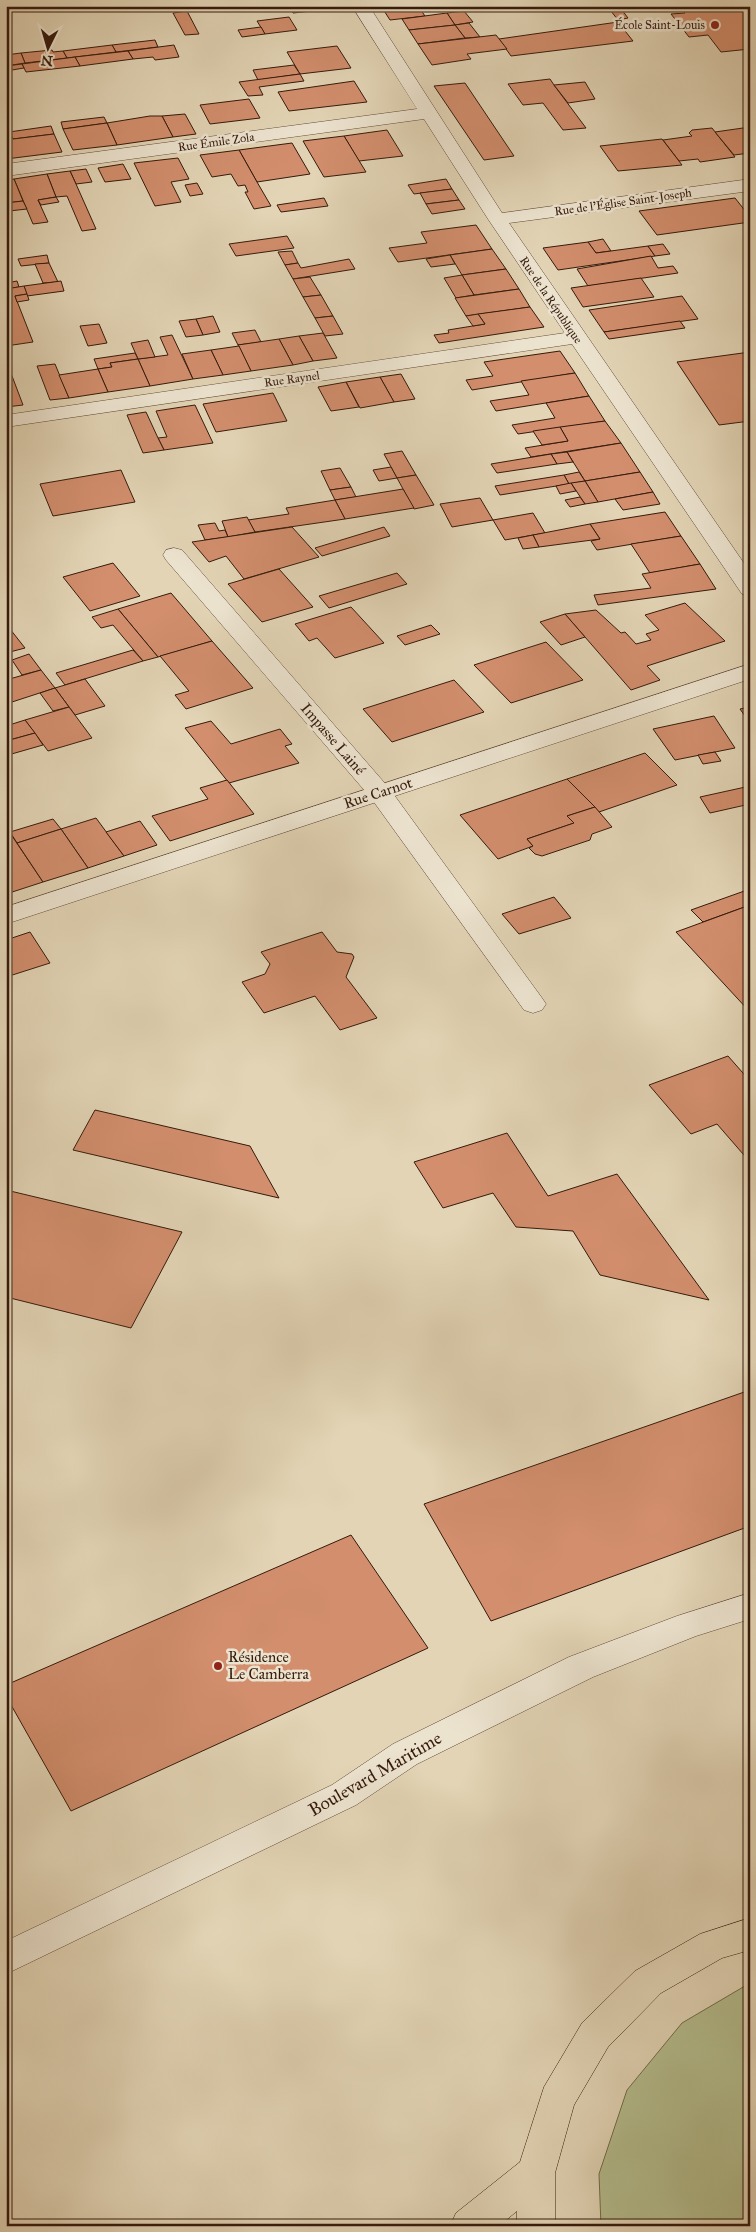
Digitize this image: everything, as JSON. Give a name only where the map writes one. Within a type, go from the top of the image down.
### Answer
[{"type":"main road","points":[[536,2226],[536,2174],[557,2098],[595,2035],[648,1982],[713,1945],[750,1934]]},
{"type":"main road","points":[[469,2226],[536,2174]]},
{"type":"street","name":"Rue de la République","points":[[360,6],[427,113],[497,219],[750,588]]},
{"type":"street","name":"Rue Émile Zola","points":[[6,170],[427,113]]},
{"type":"street","name":"Rue de l'Église Saint-Joseph","points":[[497,219],[750,185]]},
{"type":"street","name":"Rue Raynel","points":[[6,421],[577,337]]},
{"type":"street","name":"Impasse Lainé","points":[[174,555],[380,793],[533,1004]]},
{"type":"street","name":"Rue Carnot","points":[[6,916],[750,671]]},
{"type":"street","name":"Boulevard Maritime","points":[[6,1958],[344,1796],[405,1754],[581,1667],[688,1626],[750,1606]]},
{"type":"green space","points":[[750,1983],[750,2226],[601,2226],[599,2174],[627,2090],[682,2023]]},
{"type":"building","points":[[92,6],[129,6],[94,10]]},
{"type":"building","points":[[289,6],[339,6],[339,8],[293,13]]},
{"type":"building","points":[[381,6],[418,6],[425,16],[390,20]]},
{"type":"building","points":[[607,6],[619,6],[628,18],[618,20]]},
{"type":"building","name":"École Saint-Louis","points":[[680,6],[750,6],[750,49],[721,52],[708,35],[689,37],[671,14],[685,13]]},
{"type":"building","points":[[187,11],[199,34],[185,35],[173,13]]},
{"type":"building","points":[[464,11],[473,22],[455,25],[447,13]]},
{"type":"building","points":[[447,13],[455,25],[409,30],[402,19]]},
{"type":"building","points":[[289,17],[297,30],[265,34],[257,21]]},
{"type":"building","points":[[618,22],[633,41],[511,56],[499,39]]},
{"type":"building","points":[[469,23],[480,37],[465,38],[455,25]]},
{"type":"building","points":[[455,25],[465,38],[418,44],[409,30]]},
{"type":"building","points":[[261,27],[265,34],[242,37],[238,30]]},
{"type":"building","points":[[496,35],[507,49],[467,54],[471,59],[432,65],[418,44]]},
{"type":"building","points":[[155,40],[158,47],[116,52],[112,45]]},
{"type":"building","points":[[112,45],[116,52],[67,58],[63,51]]},
{"type":"building","points":[[174,45],[179,57],[155,60],[153,57],[133,59],[128,51]]},
{"type":"building","points":[[337,46],[351,68],[300,74],[287,52]]},
{"type":"building","points":[[52,50],[53,52],[63,51],[67,58],[25,63],[21,53]]},
{"type":"building","points":[[128,51],[133,59],[80,66],[75,57]]},
{"type":"building","points":[[21,53],[25,63],[6,66],[6,55]]},
{"type":"building","points":[[75,57],[80,66],[26,72],[22,64]]},
{"type":"building","points":[[22,64],[24,68],[6,71],[6,66]]},
{"type":"building","points":[[294,65],[300,74],[258,80],[253,70]]},
{"type":"building","points":[[300,74],[304,81],[259,87],[263,95],[248,96],[239,82]]},
{"type":"building","points":[[550,79],[586,128],[563,130],[543,103],[523,105],[508,84]]},
{"type":"building","points":[[354,81],[367,102],[289,111],[278,92]]},
{"type":"building","points":[[585,82],[595,99],[568,103],[554,85]]},
{"type":"building","points":[[465,83],[514,156],[484,160],[434,86]]},
{"type":"building","points":[[249,99],[260,118],[210,124],[200,105]]},
{"type":"building","points":[[185,114],[196,134],[173,137],[162,116]]},
{"type":"building","points":[[150,116],[162,116],[173,137],[117,145],[107,123]]},
{"type":"building","points":[[104,117],[107,123],[63,129],[61,122]]},
{"type":"building","points":[[107,123],[117,145],[73,150],[63,129]]},
{"type":"building","points":[[51,126],[54,134],[13,139],[9,132]]},
{"type":"building","points":[[712,128],[735,157],[700,162],[698,159],[679,161],[663,140],[692,136],[689,133],[692,130]]},
{"type":"building","points":[[743,128],[750,129],[750,153],[734,155],[715,132]]},
{"type":"building","points":[[387,130],[403,156],[359,161],[344,136]]},
{"type":"building","points":[[6,132],[9,132],[13,139],[54,134],[62,152],[6,159]]},
{"type":"building","points":[[344,136],[366,172],[324,177],[303,141]]},
{"type":"building","points":[[662,139],[682,165],[618,171],[600,146]]},
{"type":"building","points":[[292,143],[310,174],[257,182],[239,150]]},
{"type":"building","points":[[239,150],[271,206],[254,209],[245,192],[248,192],[245,185],[238,186],[231,174],[212,177],[200,155]]},
{"type":"building","points":[[178,158],[189,179],[171,182],[181,202],[155,206],[134,163]]},
{"type":"building","points":[[123,164],[131,179],[105,182],[98,168]]},
{"type":"building","points":[[86,169],[92,182],[76,184],[70,171]]},
{"type":"building","points":[[70,171],[96,229],[82,231],[67,196],[56,197],[47,174]]},
{"type":"building","points":[[47,174],[56,197],[38,200],[48,222],[33,224],[14,179]]},
{"type":"building","points":[[14,179],[23,201],[6,203],[6,180]]},
{"type":"building","points":[[446,179],[452,189],[414,194],[408,185]]},
{"type":"building","points":[[197,183],[203,194],[190,196],[185,185]]},
{"type":"building","points":[[452,189],[459,200],[426,204],[420,193]]},
{"type":"building","points":[[56,197],[59,202],[41,205],[38,200]]},
{"type":"building","points":[[324,198],[328,206],[281,212],[277,205]]},
{"type":"building","points":[[735,198],[750,217],[750,222],[657,235],[639,211]]},
{"type":"building","points":[[459,200],[465,209],[432,214],[426,204]]},
{"type":"building","points":[[23,201],[27,209],[9,211],[6,203]]},
{"type":"building","points":[[476,225],[492,249],[398,262],[389,248],[427,243],[421,232]]},
{"type":"building","points":[[287,236],[294,248],[236,256],[229,244]]},
{"type":"building","points":[[603,239],[611,251],[596,253],[588,242]]},
{"type":"building","points":[[588,242],[596,253],[648,246],[655,256],[558,270],[543,248]]},
{"type":"building","points":[[663,244],[670,254],[655,256],[648,246]]},
{"type":"building","points":[[492,249],[506,269],[462,275],[450,255]]},
{"type":"building","points":[[292,251],[298,263],[285,265],[278,252]]},
{"type":"building","points":[[47,255],[49,263],[21,266],[18,259]]},
{"type":"building","points":[[450,255],[455,264],[431,267],[426,259]]},
{"type":"building","points":[[651,256],[658,268],[673,266],[678,273],[588,286],[577,269]]},
{"type":"building","points":[[349,259],[355,269],[293,279],[285,265],[298,263],[301,268]]},
{"type":"building","points":[[49,263],[58,282],[43,283],[35,264]]},
{"type":"building","points":[[506,269],[519,289],[474,295],[462,275]]},
{"type":"building","points":[[462,275],[474,295],[456,298],[444,278]]},
{"type":"building","points":[[310,277],[321,295],[303,297],[293,279]]},
{"type":"building","points":[[641,278],[654,297],[583,307],[571,288]]},
{"type":"building","points":[[17,281],[19,287],[6,289],[6,283]]},
{"type":"building","points":[[61,281],[64,291],[27,296],[24,286]]},
{"type":"building","points":[[24,286],[27,294],[15,296],[33,342],[6,346],[6,289]]},
{"type":"building","points":[[519,289],[530,307],[466,316],[455,298]]},
{"type":"building","points":[[27,294],[29,300],[17,302],[15,296]]},
{"type":"building","points":[[321,295],[333,316],[315,318],[303,297]]},
{"type":"building","points":[[682,296],[698,319],[604,332],[589,310]]},
{"type":"building","points":[[530,307],[544,327],[439,343],[434,335],[449,333],[448,330],[485,324],[478,314]]},
{"type":"building","points":[[478,314],[485,324],[473,326],[466,316]]},
{"type":"building","points":[[213,316],[220,332],[203,335],[196,319]]},
{"type":"building","points":[[333,316],[343,334],[325,336],[315,318]]},
{"type":"building","points":[[196,319],[203,335],[186,337],[179,321]]},
{"type":"building","points":[[680,321],[685,328],[609,339],[604,332]]},
{"type":"building","points":[[99,324],[107,343],[88,346],[80,326]]},
{"type":"building","points":[[255,330],[261,342],[238,345],[232,333]]},
{"type":"building","points":[[323,333],[337,358],[313,361],[299,336]]},
{"type":"building","points":[[172,335],[193,379],[150,386],[138,359],[168,355],[160,337]]},
{"type":"building","points":[[299,336],[313,361],[293,365],[279,339]]},
{"type":"building","points":[[279,339],[293,365],[251,371],[238,345]]},
{"type":"building","points":[[148,340],[155,357],[138,359],[131,343]]},
{"type":"building","points":[[239,346],[251,371],[223,375],[211,350]]},
{"type":"building","points":[[211,350],[223,375],[193,379],[182,354]]},
{"type":"building","points":[[560,351],[575,373],[472,390],[466,380],[493,376],[484,362]]},
{"type":"building","points":[[750,352],[750,421],[719,425],[677,362]]},
{"type":"building","points":[[135,353],[138,359],[110,363],[112,367],[98,369],[94,359]]},
{"type":"building","points":[[138,359],[150,386],[108,392],[98,369],[112,367],[110,363]]},
{"type":"building","points":[[55,364],[69,398],[50,400],[37,366]]},
{"type":"building","points":[[6,368],[9,368],[23,405],[6,407]]},
{"type":"building","points":[[98,369],[108,392],[69,398],[59,375]]},
{"type":"building","points":[[575,373],[589,396],[496,411],[490,401],[529,395],[521,381]]},
{"type":"building","points":[[401,374],[415,399],[394,402],[380,377]]},
{"type":"building","points":[[380,377],[394,402],[360,408],[346,382]]},
{"type":"building","points":[[346,382],[359,407],[331,411],[318,387]]},
{"type":"building","points":[[273,393],[287,421],[216,432],[203,404]]},
{"type":"building","points":[[589,396],[605,421],[518,434],[512,425],[555,418],[546,403]]},
{"type":"building","points":[[195,405],[213,443],[164,450],[158,438],[167,437],[156,411]]},
{"type":"building","points":[[146,412],[164,450],[143,453],[127,415]]},
{"type":"building","points":[[605,421],[621,443],[531,457],[525,448],[568,441],[560,427]]},
{"type":"building","points":[[560,427],[568,441],[542,445],[533,431]]},
{"type":"building","points":[[621,443],[640,472],[585,481],[567,452]]},
{"type":"building","points":[[402,451],[416,475],[397,478],[384,454]]},
{"type":"building","points":[[567,452],[573,462],[557,464],[551,454]]},
{"type":"building","points":[[551,454],[557,464],[497,473],[491,464]]},
{"type":"building","points":[[391,467],[397,478],[379,481],[373,470]]},
{"type":"building","points":[[340,468],[351,487],[330,490],[321,471]]},
{"type":"building","points":[[121,470],[135,502],[53,516],[40,484]]},
{"type":"building","points":[[579,472],[585,481],[569,484],[564,475]]},
{"type":"building","points":[[640,472],[653,492],[598,502],[585,481]]},
{"type":"building","points":[[416,475],[434,505],[414,509],[397,478]]},
{"type":"building","points":[[564,475],[569,484],[500,495],[495,486]]},
{"type":"building","points":[[585,481],[598,502],[585,504],[571,483]]},
{"type":"building","points":[[571,483],[576,491],[560,494],[556,486]]},
{"type":"building","points":[[351,487],[356,497],[335,500],[330,490]]},
{"type":"building","points":[[403,489],[414,508],[345,519],[335,500]]},
{"type":"building","points":[[653,492],[660,504],[623,510],[615,499]]},
{"type":"building","points":[[580,497],[585,504],[570,507],[565,500]]},
{"type":"building","points":[[480,498],[493,520],[452,527],[440,504]]},
{"type":"building","points":[[335,500],[345,519],[255,532],[248,520],[289,514],[286,508]]},
{"type":"building","points":[[665,512],[681,536],[597,550],[591,541],[600,539],[590,524]]},
{"type":"building","points":[[533,513],[545,533],[505,540],[493,520]]},
{"type":"building","points":[[247,517],[255,532],[228,537],[222,521]]},
{"type":"building","points":[[215,523],[219,531],[225,530],[228,537],[205,540],[198,525]]},
{"type":"building","points":[[590,524],[600,539],[539,547],[533,535]]},
{"type":"building","points":[[292,527],[319,557],[244,579],[226,556],[209,562],[192,542]]},
{"type":"building","points":[[384,527],[390,536],[322,556],[315,548]]},
{"type":"building","points":[[533,535],[539,547],[523,549],[518,538]]},
{"type":"building","points":[[681,536],[700,564],[650,573],[631,544]]},
{"type":"building","points":[[113,563],[140,596],[90,611],[63,577]]},
{"type":"building","points":[[700,564],[716,589],[598,605],[594,595],[651,588],[642,574]]},
{"type":"building","points":[[279,569],[313,607],[262,622],[228,584]]},
{"type":"building","points":[[397,573],[407,584],[329,608],[319,596]]},
{"type":"building","points":[[171,593],[212,641],[158,657],[118,609]]},
{"type":"building","points":[[685,603],[725,641],[647,666],[660,680],[631,690],[565,614],[596,610],[621,633],[625,632],[636,644],[651,640],[646,634],[659,630],[645,615]]},
{"type":"building","points":[[351,607],[384,643],[335,658],[317,638],[309,641],[295,624]]},
{"type":"building","points":[[118,609],[158,657],[143,661],[113,625],[101,628],[92,617]]},
{"type":"building","points":[[565,614],[585,637],[561,645],[540,622]]},
{"type":"building","points":[[431,625],[440,634],[405,645],[397,636]]},
{"type":"building","points":[[10,629],[25,648],[6,653],[6,630]]},
{"type":"building","points":[[212,641],[253,688],[186,709],[175,695],[189,691],[160,656]]},
{"type":"building","points":[[546,642],[583,680],[511,703],[474,665]]},
{"type":"building","points":[[133,650],[143,661],[65,685],[56,673]]},
{"type":"building","points":[[29,654],[41,670],[22,675],[12,660]]},
{"type":"building","points":[[41,670],[55,688],[12,702],[6,694],[6,680]]},
{"type":"building","points":[[85,679],[105,706],[75,715],[55,688]]},
{"type":"building","points":[[454,680],[484,712],[392,742],[363,709]]},
{"type":"building","points":[[55,688],[69,707],[53,711],[40,693]]},
{"type":"building","points":[[69,707],[92,738],[48,751],[25,720]]},
{"type":"building","points":[[750,707],[750,723],[740,709]]},
{"type":"building","points":[[714,716],[735,748],[675,760],[653,729]]},
{"type":"building","points":[[25,720],[35,733],[6,741],[6,726]]},
{"type":"building","points":[[211,721],[231,744],[280,729],[292,744],[285,746],[299,763],[229,783],[185,728]]},
{"type":"building","points":[[35,733],[43,745],[8,755],[6,741]]},
{"type":"building","points":[[715,752],[721,761],[703,764],[698,755]]},
{"type":"building","points":[[645,753],[677,785],[599,812],[567,779]]},
{"type":"building","points":[[567,779],[595,807],[567,816],[574,823],[527,839],[533,846],[498,859],[460,815]]},
{"type":"building","points":[[227,780],[254,814],[170,841],[152,816],[208,799],[200,788]]},
{"type":"building","points":[[750,786],[750,804],[710,813],[700,797]]},
{"type":"building","points":[[595,807],[612,827],[592,834],[590,840],[542,856],[535,854],[529,848],[533,846],[527,839],[574,823],[567,816]]},
{"type":"building","points":[[96,818],[124,856],[88,868],[61,829]]},
{"type":"building","points":[[53,819],[61,829],[17,843],[10,832]]},
{"type":"building","points":[[140,821],[157,845],[124,856],[106,832]]},
{"type":"building","points":[[6,827],[43,882],[6,894]]},
{"type":"building","points":[[61,829],[88,868],[43,882],[17,843]]},
{"type":"building","points":[[750,889],[750,905],[703,922],[691,910]]},
{"type":"building","points":[[554,897],[571,918],[519,934],[502,914]]},
{"type":"building","points":[[750,905],[750,1012],[676,932]]},
{"type":"building","points":[[30,932],[50,963],[6,977],[6,940]]},
{"type":"building","points":[[322,932],[337,952],[352,954],[354,957],[346,977],[377,1018],[340,1030],[315,996],[264,1013],[242,982],[265,974],[270,964],[261,952]]},
{"type":"building","points":[[728,1056],[750,1081],[750,1162],[717,1124],[691,1134],[649,1085]]},
{"type":"building","points":[[95,1110],[250,1146],[279,1198],[73,1150]]},
{"type":"building","points":[[507,1133],[548,1196],[617,1174],[709,1300],[600,1275],[573,1231],[516,1227],[493,1193],[443,1208],[414,1162]]},
{"type":"building","points":[[6,1190],[182,1232],[131,1328],[6,1297]]},
{"type":"building","points":[[750,1390],[750,1526],[491,1621],[424,1504]]},
{"type":"building","name":"Résidence Le Camberra","points":[[351,1535],[428,1648],[71,1811],[6,1696],[6,1685]]},
{"type":"place","name":"École Saint-Louis","points":[[715,25]]},
{"type":"place","name":"Résidence Le Camberra","points":[[218,1666]]}]
